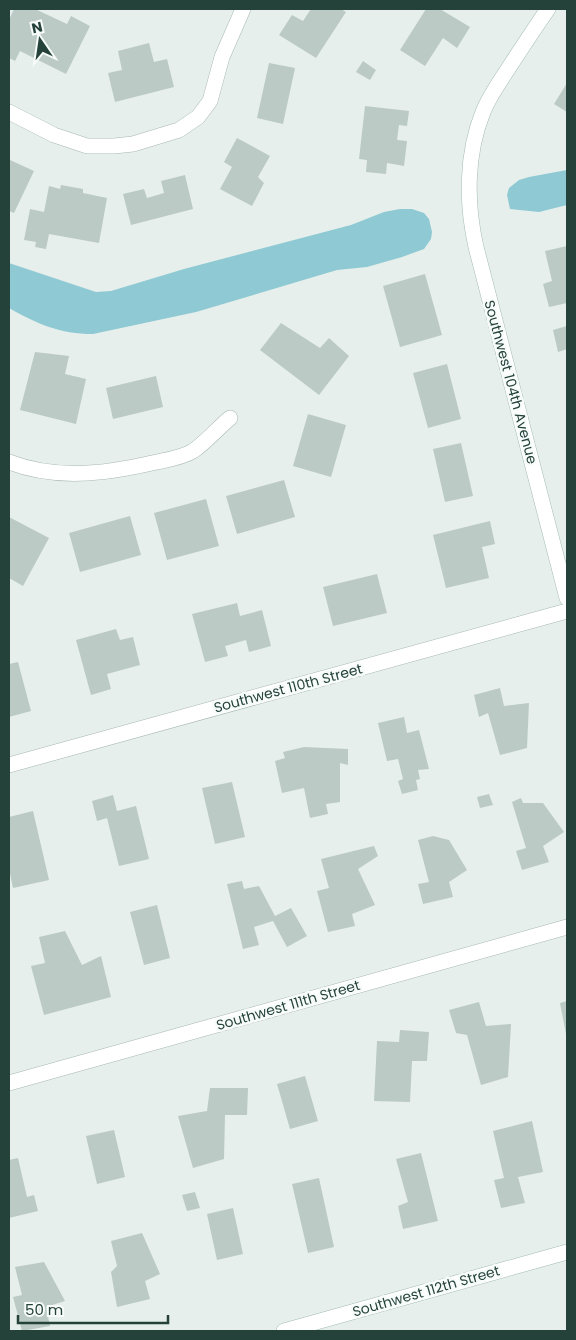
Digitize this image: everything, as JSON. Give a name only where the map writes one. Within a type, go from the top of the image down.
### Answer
[{"type":"street","points":[[9,112],[72,142],[88,146],[105,147],[142,142],[179,130],[198,117],[213,92],[222,57],[243,9]]},
{"type":"street","name":"Southwest 104th Avenue","points":[[548,9],[483,110],[475,138],[471,164],[470,206],[475,241],[567,598]]},
{"type":"street","points":[[9,462],[33,470],[66,474],[102,472],[134,467],[192,452],[230,418]]},
{"type":"street","name":"Southwest 110th Street","points":[[9,765],[567,611]]},
{"type":"street","name":"Southwest 111th Street","points":[[9,1083],[567,927]]},
{"type":"street","name":"Southwest 112th Street","points":[[287,1331],[567,1252]]},
{"type":"water","points":[[567,170],[567,205],[539,212],[510,209],[507,195],[509,188],[519,180]]},
{"type":"water","points":[[412,209],[424,213],[429,219],[432,232],[431,239],[424,249],[367,267],[337,270],[196,312],[93,334],[81,334],[49,327],[9,308],[9,263],[96,292],[111,291],[184,269],[351,225],[384,212]]},
{"type":"building","points":[[14,9],[35,9],[67,24],[71,16],[90,26],[66,74],[20,51],[15,61],[9,58],[9,20]]},
{"type":"building","points":[[311,9],[341,9],[346,12],[316,58],[279,35],[292,15],[303,21]]},
{"type":"building","points":[[426,9],[440,9],[470,27],[457,48],[443,38],[425,66],[400,50]]},
{"type":"building","points":[[149,43],[154,62],[167,59],[174,87],[115,102],[108,73],[122,70],[118,51]]},
{"type":"building","points":[[363,61],[376,70],[370,80],[356,72]]},
{"type":"building","points":[[269,63],[295,68],[283,124],[257,118]]},
{"type":"building","points":[[567,83],[567,112],[554,104]]},
{"type":"building","points":[[365,106],[409,111],[407,126],[399,125],[397,140],[407,141],[404,166],[387,163],[386,174],[366,172],[367,160],[359,159]]},
{"type":"building","points":[[237,138],[270,156],[258,177],[264,183],[252,206],[220,189],[232,167],[224,162]]},
{"type":"building","points":[[10,160],[34,171],[14,213],[9,211]]},
{"type":"building","points":[[185,175],[193,209],[131,225],[123,194],[144,189],[147,198],[164,193],[161,181]]},
{"type":"building","points":[[61,185],[83,189],[83,193],[107,198],[99,243],[49,234],[46,249],[35,247],[36,242],[24,240],[30,209],[44,212],[49,186],[60,189]]},
{"type":"building","points":[[567,246],[567,303],[549,307],[543,284],[552,281],[545,251]]},
{"type":"building","points":[[425,274],[442,335],[400,347],[383,286]]},
{"type":"building","points":[[281,323],[320,348],[329,338],[349,356],[319,395],[260,350]]},
{"type":"building","points":[[567,326],[567,349],[558,352],[553,330]]},
{"type":"building","points":[[35,352],[69,356],[65,374],[86,379],[76,424],[20,410]]},
{"type":"building","points":[[447,364],[461,419],[428,428],[413,373]]},
{"type":"building","points":[[156,376],[163,407],[113,419],[106,388]]},
{"type":"building","points":[[308,414],[346,425],[331,477],[293,466]]},
{"type":"building","points":[[461,443],[473,496],[445,502],[433,449]]},
{"type":"building","points":[[284,480],[295,517],[237,534],[226,496]]},
{"type":"building","points":[[206,499],[219,546],[167,560],[154,513]]},
{"type":"building","points":[[130,516],[141,555],[80,572],[69,533]]},
{"type":"building","points":[[9,517],[49,538],[23,586],[9,578]]},
{"type":"building","points":[[490,521],[495,544],[482,547],[489,578],[446,588],[433,535]]},
{"type":"building","points":[[377,574],[387,613],[333,626],[323,587]]},
{"type":"building","points":[[237,603],[240,616],[262,610],[271,646],[249,652],[246,640],[225,646],[228,656],[205,662],[192,614]]},
{"type":"building","points":[[116,629],[120,640],[133,637],[140,665],[107,674],[111,689],[91,695],[76,640]]},
{"type":"building","points":[[18,662],[31,711],[9,717],[9,664]]},
{"type":"building","points":[[500,688],[504,706],[529,703],[527,748],[500,755],[488,713],[479,717],[474,695]]},
{"type":"building","points":[[404,717],[407,733],[419,730],[429,769],[418,770],[420,779],[416,780],[418,790],[402,794],[398,781],[403,779],[398,759],[387,761],[378,723]]},
{"type":"building","points":[[304,747],[348,749],[348,765],[340,763],[340,802],[326,804],[328,814],[310,818],[304,788],[282,793],[275,761],[285,758],[283,752]]},
{"type":"building","points":[[232,782],[245,837],[215,844],[202,788]]},
{"type":"building","points":[[489,794],[493,805],[480,808],[477,797]]},
{"type":"building","points":[[113,795],[117,811],[136,806],[149,859],[119,866],[107,818],[97,821],[92,801]]},
{"type":"building","points":[[521,798],[523,803],[543,803],[564,832],[543,846],[549,862],[522,870],[516,851],[526,848],[512,802]]},
{"type":"building","points":[[33,811],[49,880],[13,888],[9,869],[9,817]]},
{"type":"building","points":[[433,836],[449,840],[467,870],[449,882],[453,897],[423,904],[418,884],[429,882],[418,840]]},
{"type":"building","points":[[374,846],[378,856],[358,869],[375,905],[352,914],[355,926],[328,932],[317,891],[329,888],[321,859]]},
{"type":"building","points":[[242,881],[244,889],[259,886],[275,916],[291,908],[307,936],[287,947],[273,921],[254,927],[259,945],[243,949],[227,884]]},
{"type":"building","points":[[157,905],[170,958],[144,965],[130,912]]},
{"type":"building","points":[[65,931],[82,965],[101,956],[111,997],[44,1015],[31,966],[45,963],[39,937]]},
{"type":"building","points":[[567,1001],[567,1033],[566,1034],[560,1003]]},
{"type":"building","points":[[479,1002],[486,1026],[511,1024],[508,1077],[481,1085],[467,1035],[456,1033],[449,1010]]},
{"type":"building","points":[[400,1030],[429,1032],[427,1061],[412,1061],[410,1102],[374,1101],[377,1041],[399,1042]]},
{"type":"building","points":[[305,1076],[318,1121],[290,1129],[277,1084]]},
{"type":"building","points":[[210,1088],[248,1088],[247,1115],[225,1115],[224,1159],[193,1168],[178,1116],[207,1111]]},
{"type":"building","points":[[532,1121],[543,1172],[518,1177],[525,1203],[501,1208],[494,1180],[504,1178],[493,1131]]},
{"type":"building","points":[[114,1130],[125,1177],[97,1184],[86,1136]]},
{"type":"building","points":[[421,1153],[438,1221],[403,1229],[398,1206],[408,1202],[396,1159]]},
{"type":"building","points":[[18,1158],[27,1197],[34,1195],[38,1211],[9,1218],[9,1160]]},
{"type":"building","points":[[319,1178],[334,1247],[308,1253],[292,1184]]},
{"type":"building","points":[[195,1192],[200,1208],[187,1211],[182,1195]]},
{"type":"building","points":[[233,1208],[243,1254],[217,1260],[207,1214]]},
{"type":"building","points":[[142,1233],[160,1274],[145,1281],[150,1299],[117,1307],[111,1272],[117,1266],[111,1241]]},
{"type":"building","points":[[44,1262],[65,1301],[46,1307],[50,1326],[22,1331],[13,1297],[22,1295],[15,1267]]}]
